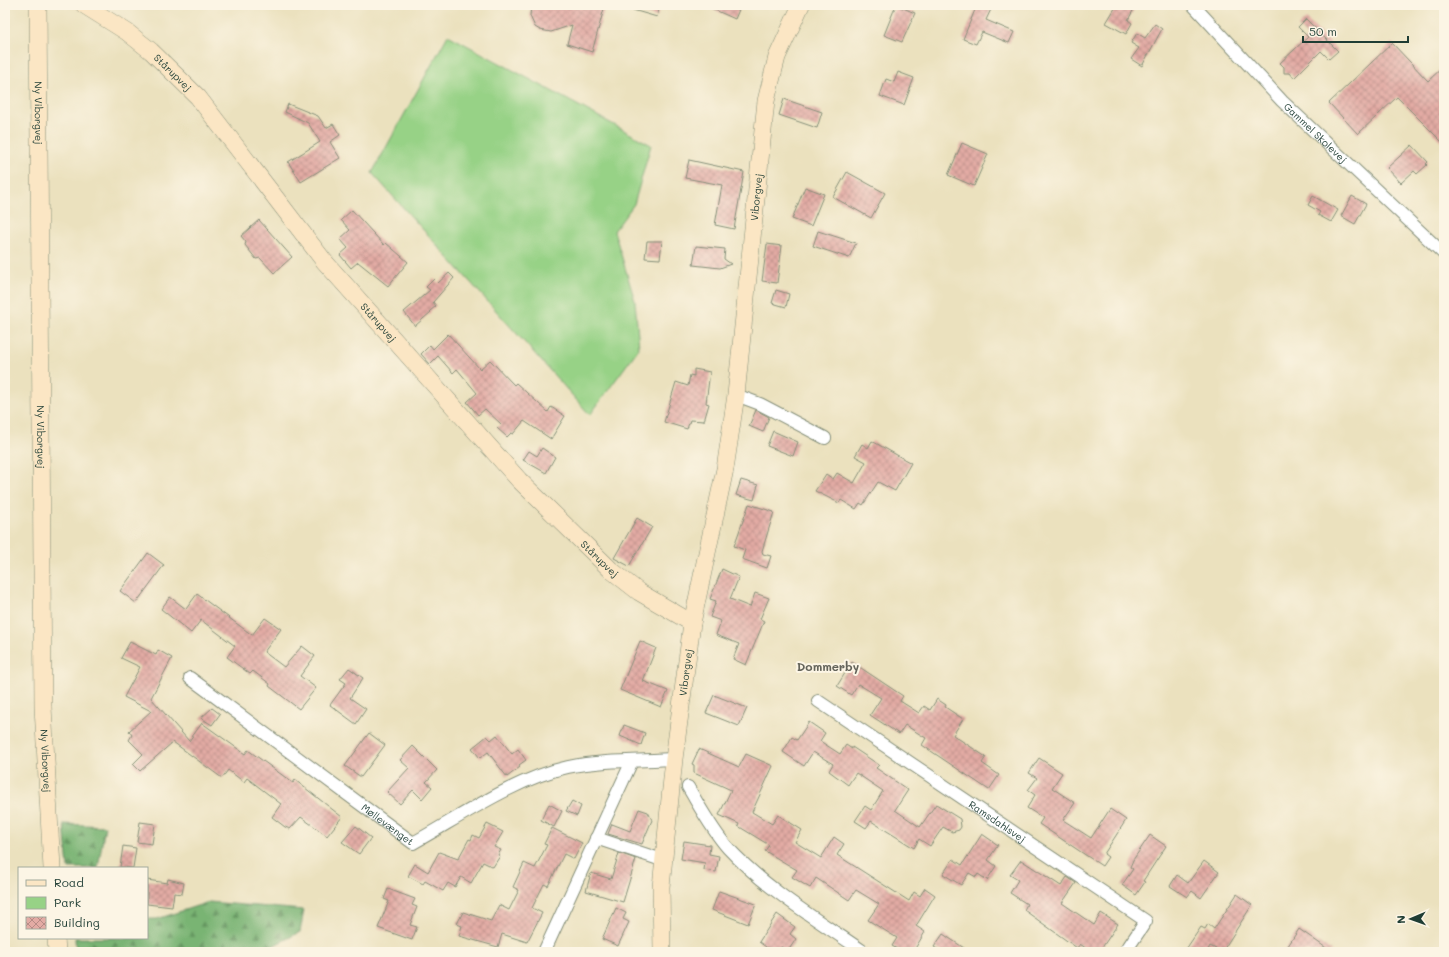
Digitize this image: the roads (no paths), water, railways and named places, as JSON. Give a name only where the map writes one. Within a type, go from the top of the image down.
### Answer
[{"type":"street","name":"Ny Viborgvej","points":[[38,5],[43,707],[52,867]]},
{"type":"street","name":"Stårupvej","points":[[84,5],[128,32],[151,51],[198,97],[324,261],[519,480],[611,570],[639,592],[692,623]]},
{"type":"street","name":"Viborgvej","points":[[662,952],[661,887],[665,862],[674,759],[692,623],[725,469],[736,395],[766,101],[777,58],[801,5]]},
{"type":"street","name":"Gammel Skolevej","points":[[1193,5],[1282,101],[1444,254]]},
{"type":"street","points":[[736,395],[760,404],[825,438]]},
{"type":"street","name":"Møllevænget","points":[[190,678],[413,843],[527,780],[568,767],[598,763],[674,759]]},
{"type":"street","name":"Ramsdahlsvej","points":[[818,701],[1146,921],[1125,952]]},
{"type":"street","points":[[544,952],[632,761]]},
{"type":"street","points":[[688,787],[722,841],[745,865],[779,893],[864,952]]},
{"type":"street","points":[[596,838],[665,862]]},
{"type":"street","points":[[56,939],[57,952]]},
{"type":"district","name":"Dommerby","points":[[828,666]]}]
